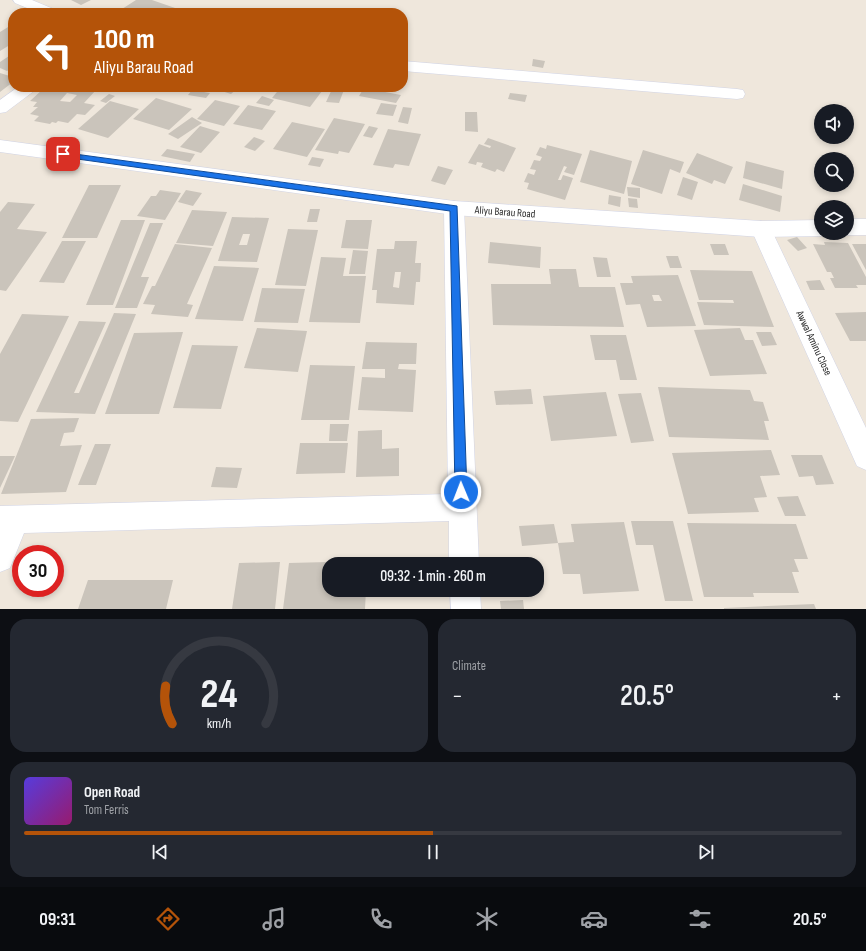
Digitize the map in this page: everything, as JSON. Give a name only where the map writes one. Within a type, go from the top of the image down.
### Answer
[{"type":"street","points":[[20,0],[39,8]]},
{"type":"street","points":[[408,66],[738,94]]},
{"type":"street","points":[[0,108],[21,92]]},
{"type":"street","name":"Aliyu Barau Road","points":[[0,146],[454,208],[761,229],[814,228]]},
{"type":"street","points":[[454,208],[461,508],[464,557]]},
{"type":"street","points":[[854,227],[866,227]]},
{"type":"street","name":"Awwal Aminu Close","points":[[761,229],[866,457]]},
{"type":"street","points":[[0,558],[8,520],[461,508]]},
{"type":"street","points":[[465,597],[466,609]]},
{"type":"building","points":[[71,0],[91,0],[81,5]]},
{"type":"building","points":[[136,0],[152,0],[175,8],[124,8]]},
{"type":"building","points":[[8,27],[8,46],[0,51],[0,32]]},
{"type":"building","points":[[8,57],[8,70],[0,68],[0,62]]},
{"type":"building","points":[[533,59],[545,61],[543,68],[532,66]]},
{"type":"building","points":[[0,73],[8,75],[8,86],[0,92]]},
{"type":"building","points":[[40,92],[94,92],[84,103],[95,105],[85,115],[77,114],[68,123],[58,121],[50,124],[34,121],[39,116],[30,114],[38,107],[33,107],[37,102],[30,101]],"holes":[[[67,93],[77,95],[70,102],[60,101]]]},
{"type":"building","points":[[190,92],[210,93],[206,98],[188,95]]},
{"type":"building","points":[[277,92],[321,92],[310,107],[272,98]]},
{"type":"building","points":[[331,92],[343,92],[339,103],[326,102]]},
{"type":"building","points":[[362,92],[385,92],[401,95],[396,103],[359,96]]},
{"type":"building","points":[[510,93],[527,95],[525,102],[508,99]]},
{"type":"building","points":[[109,94],[115,96],[106,103],[100,101]]},
{"type":"building","points":[[262,96],[274,100],[269,106],[256,103]]},
{"type":"building","points":[[156,98],[192,109],[169,130],[133,119]]},
{"type":"building","points":[[215,100],[240,106],[224,126],[197,119]]},
{"type":"building","points":[[110,101],[139,109],[108,138],[78,129]]},
{"type":"building","points":[[381,103],[397,105],[393,116],[376,114]]},
{"type":"building","points":[[248,105],[276,111],[262,130],[233,124]]},
{"type":"building","points":[[403,107],[412,108],[408,124],[398,122]]},
{"type":"building","points":[[465,112],[477,112],[478,132],[465,131]]},
{"type":"building","points":[[192,117],[202,123],[178,139],[168,134]]},
{"type":"building","points":[[334,118],[365,124],[349,153],[339,151],[338,154],[315,150]]},
{"type":"building","points":[[292,122],[325,129],[307,157],[273,149]]},
{"type":"building","points":[[200,126],[220,132],[201,153],[180,147]]},
{"type":"building","points":[[369,126],[378,128],[372,138],[363,136]]},
{"type":"building","points":[[388,129],[421,134],[409,166],[395,164],[393,168],[373,165]]},
{"type":"building","points":[[254,137],[265,141],[255,151],[244,147]]},
{"type":"building","points":[[488,138],[516,148],[504,172],[497,169],[495,172],[481,167],[483,163],[477,162],[476,165],[468,163],[479,144],[490,148],[491,146],[484,144]]},
{"type":"building","points":[[547,145],[582,154],[574,175],[564,172],[567,167],[564,166],[558,180],[561,180],[563,175],[573,178],[565,200],[527,189],[529,183],[524,182],[528,173],[534,175],[536,170],[530,169],[534,160],[540,161],[542,157],[536,155],[540,147],[546,149]]},
{"type":"building","points":[[167,149],[195,154],[190,162],[161,156]]},
{"type":"building","points":[[590,150],[632,161],[624,194],[580,182]]},
{"type":"building","points":[[643,150],[684,162],[680,173],[670,169],[662,194],[631,184]]},
{"type":"building","points":[[697,153],[733,167],[725,184],[714,180],[712,184],[686,173]]},
{"type":"building","points":[[312,157],[324,159],[320,167],[308,165]]},
{"type":"building","points":[[746,161],[784,171],[782,189],[743,178]]},
{"type":"building","points":[[438,166],[453,170],[445,185],[431,181]]},
{"type":"building","points":[[683,177],[698,182],[692,200],[677,195]]},
{"type":"building","points":[[743,184],[782,196],[780,212],[739,200]]},
{"type":"building","points":[[89,185],[121,185],[97,238],[62,238]]},
{"type":"building","points":[[627,187],[640,188],[640,198],[628,196]]},
{"type":"building","points":[[160,190],[181,193],[165,220],[137,216],[151,196],[156,196]]},
{"type":"building","points":[[186,190],[202,193],[193,206],[178,202]]},
{"type":"building","points":[[609,195],[621,197],[620,207],[608,204]]},
{"type":"building","points":[[628,198],[637,199],[638,208],[629,207]]},
{"type":"building","points":[[8,202],[35,204],[17,229],[47,232],[6,291],[0,290],[0,212]]},
{"type":"building","points":[[310,209],[320,209],[317,222],[307,222]]},
{"type":"building","points":[[192,210],[227,212],[213,246],[176,243]]},
{"type":"building","points":[[232,217],[269,218],[257,262],[218,261]],"holes":[[[243,234],[250,234],[247,245],[239,245]]]},
{"type":"building","points":[[121,220],[145,220],[113,305],[86,305]]},
{"type":"building","points":[[346,220],[372,220],[368,249],[341,248]]},
{"type":"building","points":[[150,223],[163,223],[141,277],[149,277],[137,308],[115,308]]},
{"type":"building","points":[[288,229],[318,230],[306,286],[275,285]]},
{"type":"building","points":[[797,237],[807,248],[798,251],[787,240]]},
{"type":"building","points":[[62,241],[86,241],[64,283],[39,282]]},
{"type":"building","points":[[395,241],[417,241],[415,263],[421,263],[420,282],[416,282],[414,305],[376,303],[377,290],[372,290],[377,249],[394,249]],"holes":[[[395,272],[401,272],[399,288],[393,287]]]},
{"type":"building","points":[[490,242],[541,247],[540,268],[488,263]]},
{"type":"building","points":[[824,242],[848,243],[866,277],[866,285],[856,285],[858,288],[835,288],[830,278],[834,278],[831,272],[827,272],[813,244],[825,245]]},
{"type":"building","points":[[175,244],[212,248],[187,304],[193,305],[188,317],[151,314],[155,305],[143,304],[152,286],[155,286]]},
{"type":"building","points":[[710,244],[725,244],[729,255],[714,255]]},
{"type":"building","points":[[852,244],[866,244],[866,270]]},
{"type":"building","points":[[353,250],[368,251],[365,274],[349,274]]},
{"type":"building","points":[[666,256],[678,256],[682,268],[670,268]]},
{"type":"building","points":[[321,257],[346,258],[343,276],[366,276],[360,323],[309,322]]},
{"type":"building","points":[[593,257],[607,258],[611,277],[597,277]]},
{"type":"building","points":[[214,266],[259,268],[243,321],[195,319]]},
{"type":"building","points":[[549,269],[576,269],[579,287],[615,287],[624,327],[493,325],[491,284],[551,284]]},
{"type":"building","points":[[690,270],[752,271],[774,327],[704,325],[697,302],[734,303],[733,300],[699,300]]},
{"type":"building","points":[[678,275],[696,326],[647,327],[640,304],[626,305],[620,283],[633,283],[631,276]],"holes":[[[652,295],[659,295],[662,301],[654,301]]]},
{"type":"building","points":[[820,280],[825,290],[810,290],[806,281]]},
{"type":"building","points":[[262,288],[305,289],[298,323],[254,322]]},
{"type":"building","points":[[866,312],[866,341],[850,341],[835,313]]},
{"type":"building","points":[[114,313],[136,314],[95,414],[36,412],[79,321],[106,322],[74,393],[79,393]]},
{"type":"building","points":[[22,314],[69,316],[18,422],[0,421],[0,354]]},
{"type":"building","points":[[257,328],[307,331],[298,372],[244,368]]},
{"type":"building","points":[[740,328],[745,340],[753,340],[767,374],[710,376],[694,330]]},
{"type":"building","points":[[183,332],[159,414],[105,414],[134,333]]},
{"type":"building","points":[[756,332],[771,332],[777,345],[762,346]]},
{"type":"building","points":[[590,335],[626,335],[637,380],[620,380],[616,360],[595,360]]},
{"type":"building","points":[[366,342],[417,343],[416,364],[399,364],[398,369],[416,370],[413,412],[358,410],[362,377],[385,378],[385,369],[362,369]]},
{"type":"building","points":[[192,345],[238,346],[221,409],[173,408]]},
{"type":"building","points":[[310,365],[355,366],[349,420],[301,420]]},
{"type":"building","points":[[658,387],[750,390],[754,401],[763,402],[769,421],[764,421],[769,440],[669,437]]},
{"type":"building","points":[[531,389],[533,404],[496,405],[494,391]]},
{"type":"building","points":[[606,392],[617,436],[551,441],[543,396]]},
{"type":"building","points":[[641,393],[654,441],[631,443],[618,394]]},
{"type":"building","points":[[79,418],[74,432],[64,433],[60,446],[82,445],[66,492],[1,494],[31,419]]},
{"type":"building","points":[[330,424],[349,424],[347,441],[329,441]]},
{"type":"building","points":[[382,430],[382,449],[399,448],[399,476],[356,477],[358,431]]},
{"type":"building","points":[[300,443],[348,443],[345,473],[296,474]]},
{"type":"building","points":[[95,444],[111,444],[96,485],[78,485]]},
{"type":"building","points":[[771,450],[780,475],[760,476],[767,497],[754,498],[759,512],[688,514],[672,453]]},
{"type":"building","points":[[791,455],[822,455],[834,484],[816,485],[813,476],[799,477]]},
{"type":"building","points":[[0,456],[15,456],[0,488]]},
{"type":"building","points":[[216,467],[242,468],[237,488],[211,487]]},
{"type":"building","points":[[798,496],[806,516],[785,516],[777,497]]},
{"type":"building","points":[[631,521],[673,521],[693,601],[665,601],[653,545],[636,545]]},
{"type":"building","points":[[624,522],[639,591],[583,594],[580,574],[563,574],[558,543],[574,542],[571,524]]},
{"type":"building","points":[[687,523],[796,524],[808,559],[794,559],[799,572],[792,572],[799,593],[753,593],[754,597],[704,597]]},
{"type":"building","points":[[554,524],[558,543],[522,546],[519,526]]},
{"type":"building","points":[[280,562],[275,609],[232,609],[239,563]]},
{"type":"building","points":[[322,562],[322,597],[366,597],[365,609],[283,609],[289,563]]},
{"type":"building","points":[[88,580],[173,580],[166,609],[78,609]]},
{"type":"building","points":[[523,600],[524,609],[501,609],[500,601]]},
{"type":"building","points":[[814,604],[816,609],[724,609],[724,608]]},
{"type":"route","points":[[63,154],[454,208],[461,492]]}]
